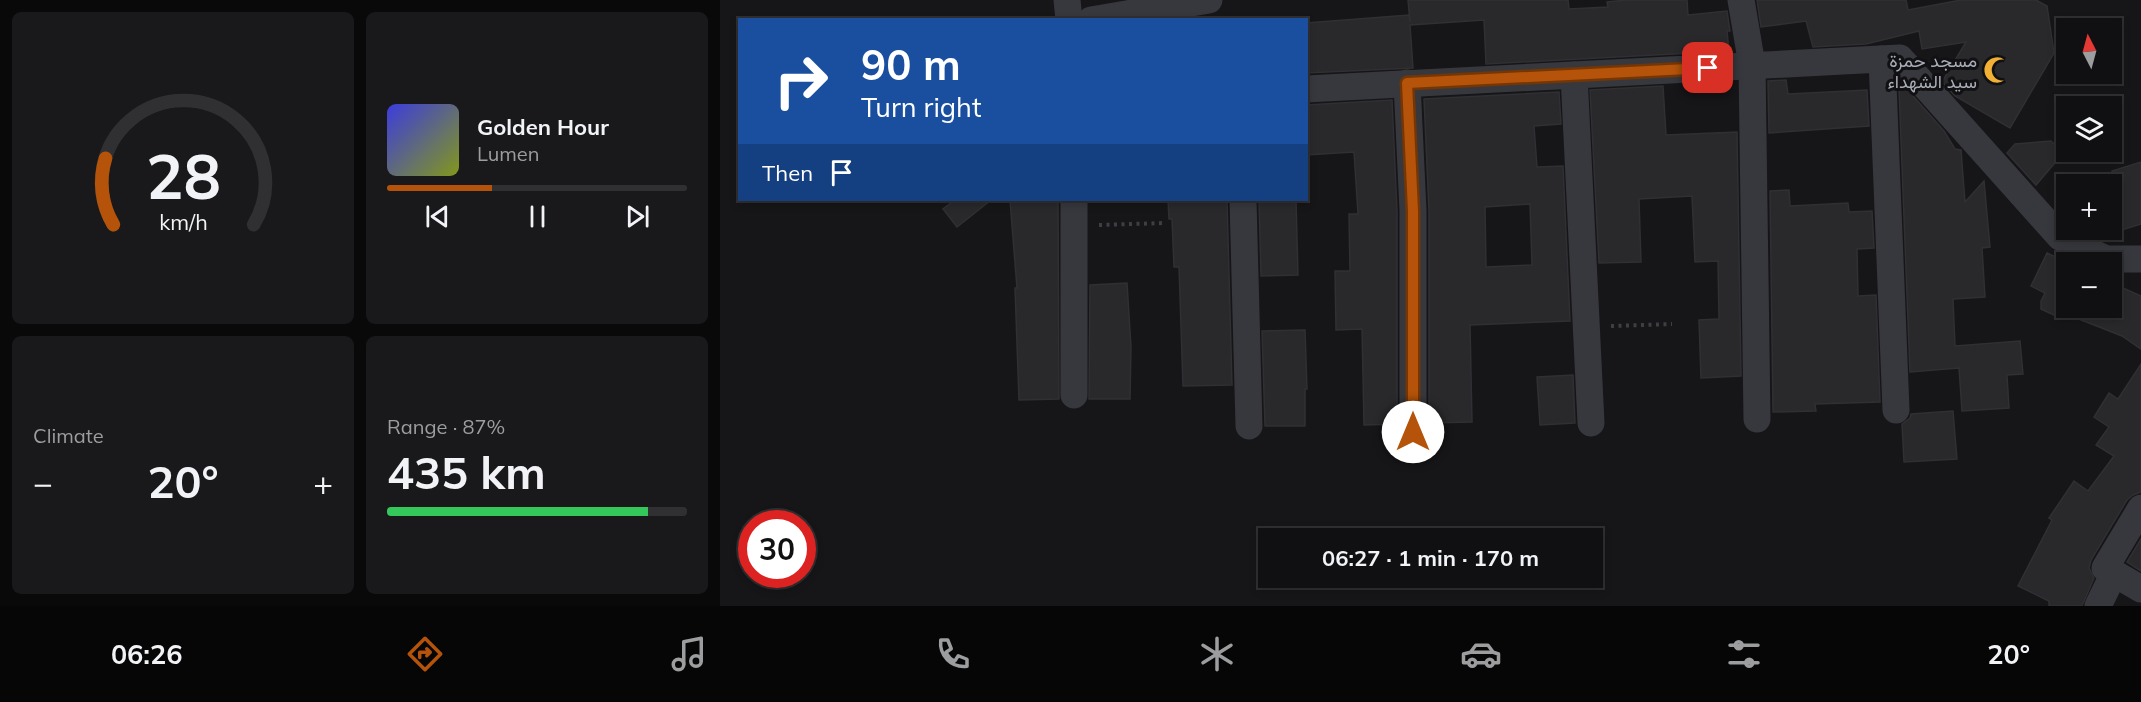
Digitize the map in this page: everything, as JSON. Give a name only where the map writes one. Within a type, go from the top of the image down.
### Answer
[{"type":"street","points":[[1066,0],[1069,18]]},
{"type":"street","points":[[1103,18],[1209,0]]},
{"type":"street","points":[[1741,0],[1752,65],[1757,419]]},
{"type":"street","points":[[1308,89],[1900,58],[2060,237],[2106,259],[2141,259]]},
{"type":"street","points":[[1882,59],[1896,410]]},
{"type":"street","points":[[1574,75],[1591,423]]},
{"type":"street","points":[[1407,83],[1413,211],[1413,432]]},
{"type":"street","points":[[1243,201],[1249,426]]},
{"type":"street","points":[[1074,212],[1074,395]]},
{"type":"street","points":[[2141,508],[2104,568],[2141,589]]},
{"type":"street","points":[[2098,606],[2114,573]]},
{"type":"path","points":[[1074,212],[1165,223]]},
{"type":"path","points":[[1586,327],[1671,324]]},
{"type":"building","points":[[1408,0],[1568,0],[1569,9],[1608,7],[1607,2],[1626,0],[1687,0],[1688,15],[1727,11],[1730,31],[1727,31],[1729,51],[1486,64],[1484,20],[1410,25],[1413,68],[1308,73],[1308,23],[1409,15],[1410,22]]},
{"type":"building","points":[[1757,0],[1906,0],[1908,10],[1961,0],[2036,0],[2047,6],[2054,53],[2010,128],[1955,96],[1942,82],[1966,42],[1922,49],[1919,31],[1866,44],[1813,47],[1806,21],[1761,27]]},
{"type":"building","points":[[1786,80],[1788,94],[1867,90],[1869,126],[1769,133],[1768,81]]},
{"type":"building","points":[[1663,86],[1666,135],[1737,132],[1741,376],[1701,378],[1699,320],[1719,319],[1718,261],[1695,262],[1692,196],[1639,199],[1641,262],[1599,263],[1590,90]]},
{"type":"building","points":[[1906,88],[1944,131],[1955,149],[1961,150],[1965,202],[1984,181],[1990,247],[1982,248],[1985,297],[1953,299],[1955,346],[2020,341],[2023,374],[2007,375],[2009,408],[1962,411],[1959,368],[1910,372],[1899,89]]},
{"type":"building","points":[[1559,92],[1561,124],[1534,126],[1537,167],[1563,166],[1570,321],[1470,325],[1472,422],[1429,423],[1429,211],[1424,99]],"holes":[[[1530,204],[1532,265],[1486,267],[1485,207]]]},
{"type":"building","points":[[1392,100],[1397,211],[1397,424],[1364,425],[1362,329],[1336,330],[1335,271],[1350,271],[1349,214],[1358,214],[1354,152],[1308,155],[1308,105]]},
{"type":"building","points":[[2051,141],[2056,145],[2056,161],[2036,185],[2007,153],[2015,144]]},
{"type":"building","points":[[2141,162],[2141,224],[2122,230],[2122,174],[2112,174],[2112,171]]},
{"type":"building","points":[[1789,190],[1790,206],[1848,203],[1849,212],[1872,211],[1874,248],[1857,249],[1858,296],[1876,295],[1880,402],[1815,404],[1816,411],[1773,412],[1770,191]]},
{"type":"building","points":[[954,201],[990,201],[957,227],[943,209]]},
{"type":"building","points":[[1010,201],[1058,201],[1059,399],[1019,400],[1015,288],[1017,288]]},
{"type":"building","points":[[1168,201],[1227,201],[1232,385],[1183,386],[1179,267],[1174,267],[1172,219],[1169,219]]},
{"type":"building","points":[[1259,201],[1296,201],[1298,275],[1261,276]]},
{"type":"building","points":[[2047,253],[2056,257],[2056,316],[2041,309],[2041,301],[2045,293],[2031,286]]},
{"type":"building","points":[[1127,283],[1131,347],[1130,399],[1089,399],[1090,285]]},
{"type":"building","points":[[2122,287],[2141,296],[2141,349],[2122,336],[2076,318],[2122,318]]},
{"type":"building","points":[[1305,330],[1307,389],[1305,389],[1305,426],[1265,426],[1262,331]]},
{"type":"building","points":[[2141,364],[2141,492],[2127,500],[2091,560],[2089,568],[2094,578],[2082,606],[2049,606],[2049,601],[2018,586],[2052,520],[2049,518],[2074,481],[2088,491],[2114,456],[2096,445],[2109,427],[2094,417],[2109,393],[2118,399]]},
{"type":"building","points":[[1573,375],[1575,423],[1540,425],[1537,377]]},
{"type":"building","points":[[1953,411],[1957,459],[1904,462],[1902,424],[1910,418],[1911,414]]},
{"type":"building","points":[[2141,539],[2141,571],[2127,562]]},
{"type":"place","name":"مسجد حمزة سيد الشهداء","points":[[1997,70]]},
{"type":"route","points":[[1413,432],[1413,211],[1407,83],[1708,68]]}]
